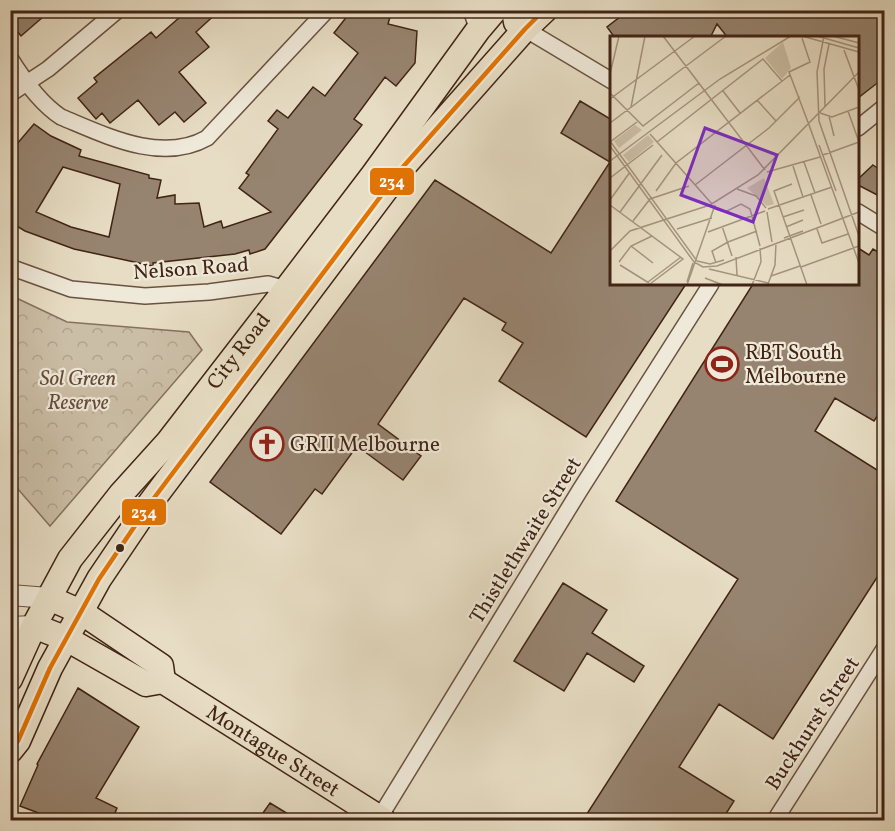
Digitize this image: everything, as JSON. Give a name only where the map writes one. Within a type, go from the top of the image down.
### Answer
[{"type":"main road","name":"City Road","points":[[10,751],[18,741],[50,668],[99,579],[151,502],[182,464],[475,20],[495,10]]},
{"type":"main road","name":"City Road","points":[[10,679],[22,626],[49,598],[70,559],[97,523],[402,168],[519,20],[545,10]]},
{"type":"main road","name":"Montague Street","points":[[49,598],[81,612],[161,666],[163,681]]},
{"type":"main road","name":"Montague Street","points":[[22,626],[67,639],[146,684],[163,681],[380,820]]},
{"type":"street","points":[[10,94],[48,69],[118,10]]},
{"type":"street","points":[[10,58],[52,111],[61,117],[90,129],[145,146],[172,148],[207,138],[327,10]]},
{"type":"street","points":[[519,20],[610,80]]},
{"type":"street","points":[[859,127],[885,107]]},
{"type":"street","points":[[859,213],[885,228]]},
{"type":"street","name":"Nelson Road","points":[[10,267],[71,289],[145,296],[209,292],[268,284],[296,293]]},
{"type":"street","name":"Thistlethwaite Street","points":[[380,820],[580,490],[710,285]]},
{"type":"street","points":[[10,595],[49,598]]},
{"type":"street","name":"Buckhurst Street","points":[[775,820],[885,649]]},
{"type":"green space","name":"Sol Green Reserve","points":[[10,295],[67,322],[189,332],[202,350],[50,526],[11,481]]},
{"type":"building","points":[[10,10],[51,10],[21,36],[10,22]]},
{"type":"building","points":[[188,10],[220,10],[196,32],[209,47],[179,72],[206,103],[184,122],[175,112],[159,125],[138,100],[110,123],[102,113],[96,119],[78,98],[97,82],[94,78],[151,32],[156,38]]},
{"type":"building","points":[[352,10],[392,10],[388,24],[417,31],[415,63],[396,86],[385,77],[354,119],[362,125],[265,249],[250,254],[249,250],[235,254],[153,263],[153,266],[74,249],[25,231],[10,222],[10,152],[34,124],[51,136],[81,150],[79,156],[161,180],[157,198],[175,195],[175,204],[199,203],[204,227],[221,221],[223,228],[271,212],[239,188],[249,175],[246,173],[278,129],[268,121],[277,110],[288,118],[313,87],[325,96],[358,53],[334,33]],"holes":[[[63,167],[120,184],[109,237],[71,227],[36,212]]]},
{"type":"building","points":[[629,10],[885,10],[885,77],[859,97],[859,36],[726,36],[717,24],[711,36],[614,36],[607,27]]},
{"type":"building","points":[[580,101],[610,119],[610,162],[561,133]]},
{"type":"building","points":[[610,162],[610,285],[685,285],[586,437],[499,381],[523,343],[502,330],[506,323],[464,298],[378,424],[421,456],[403,480],[357,446],[322,494],[315,489],[281,534],[210,482],[435,180],[551,253]]},
{"type":"building","points":[[873,165],[885,173],[885,199],[859,186],[859,178]]},
{"type":"building","points":[[859,249],[869,255],[873,249],[885,256],[885,404],[874,421],[835,398],[815,431],[885,475],[885,565],[773,739],[719,704],[679,767],[734,801],[722,820],[583,820],[738,579],[616,501],[752,285],[859,285]]},
{"type":"building","points":[[563,583],[607,610],[592,633],[644,666],[634,682],[587,653],[564,691],[514,661]]},
{"type":"building","points":[[78,688],[139,727],[96,798],[117,808],[112,820],[57,820],[20,806],[37,764]]},
{"type":"building","points":[[270,803],[298,820],[258,820]]},
{"type":"transit line","name":"234","points":[[10,750],[18,741],[50,668],[99,579],[151,502],[402,168],[544,10]]},
{"type":"place","name":"RBT South Melbourne","points":[[722,364]]},
{"type":"place","name":"GRII Melbourne","points":[[267,444]]}]
